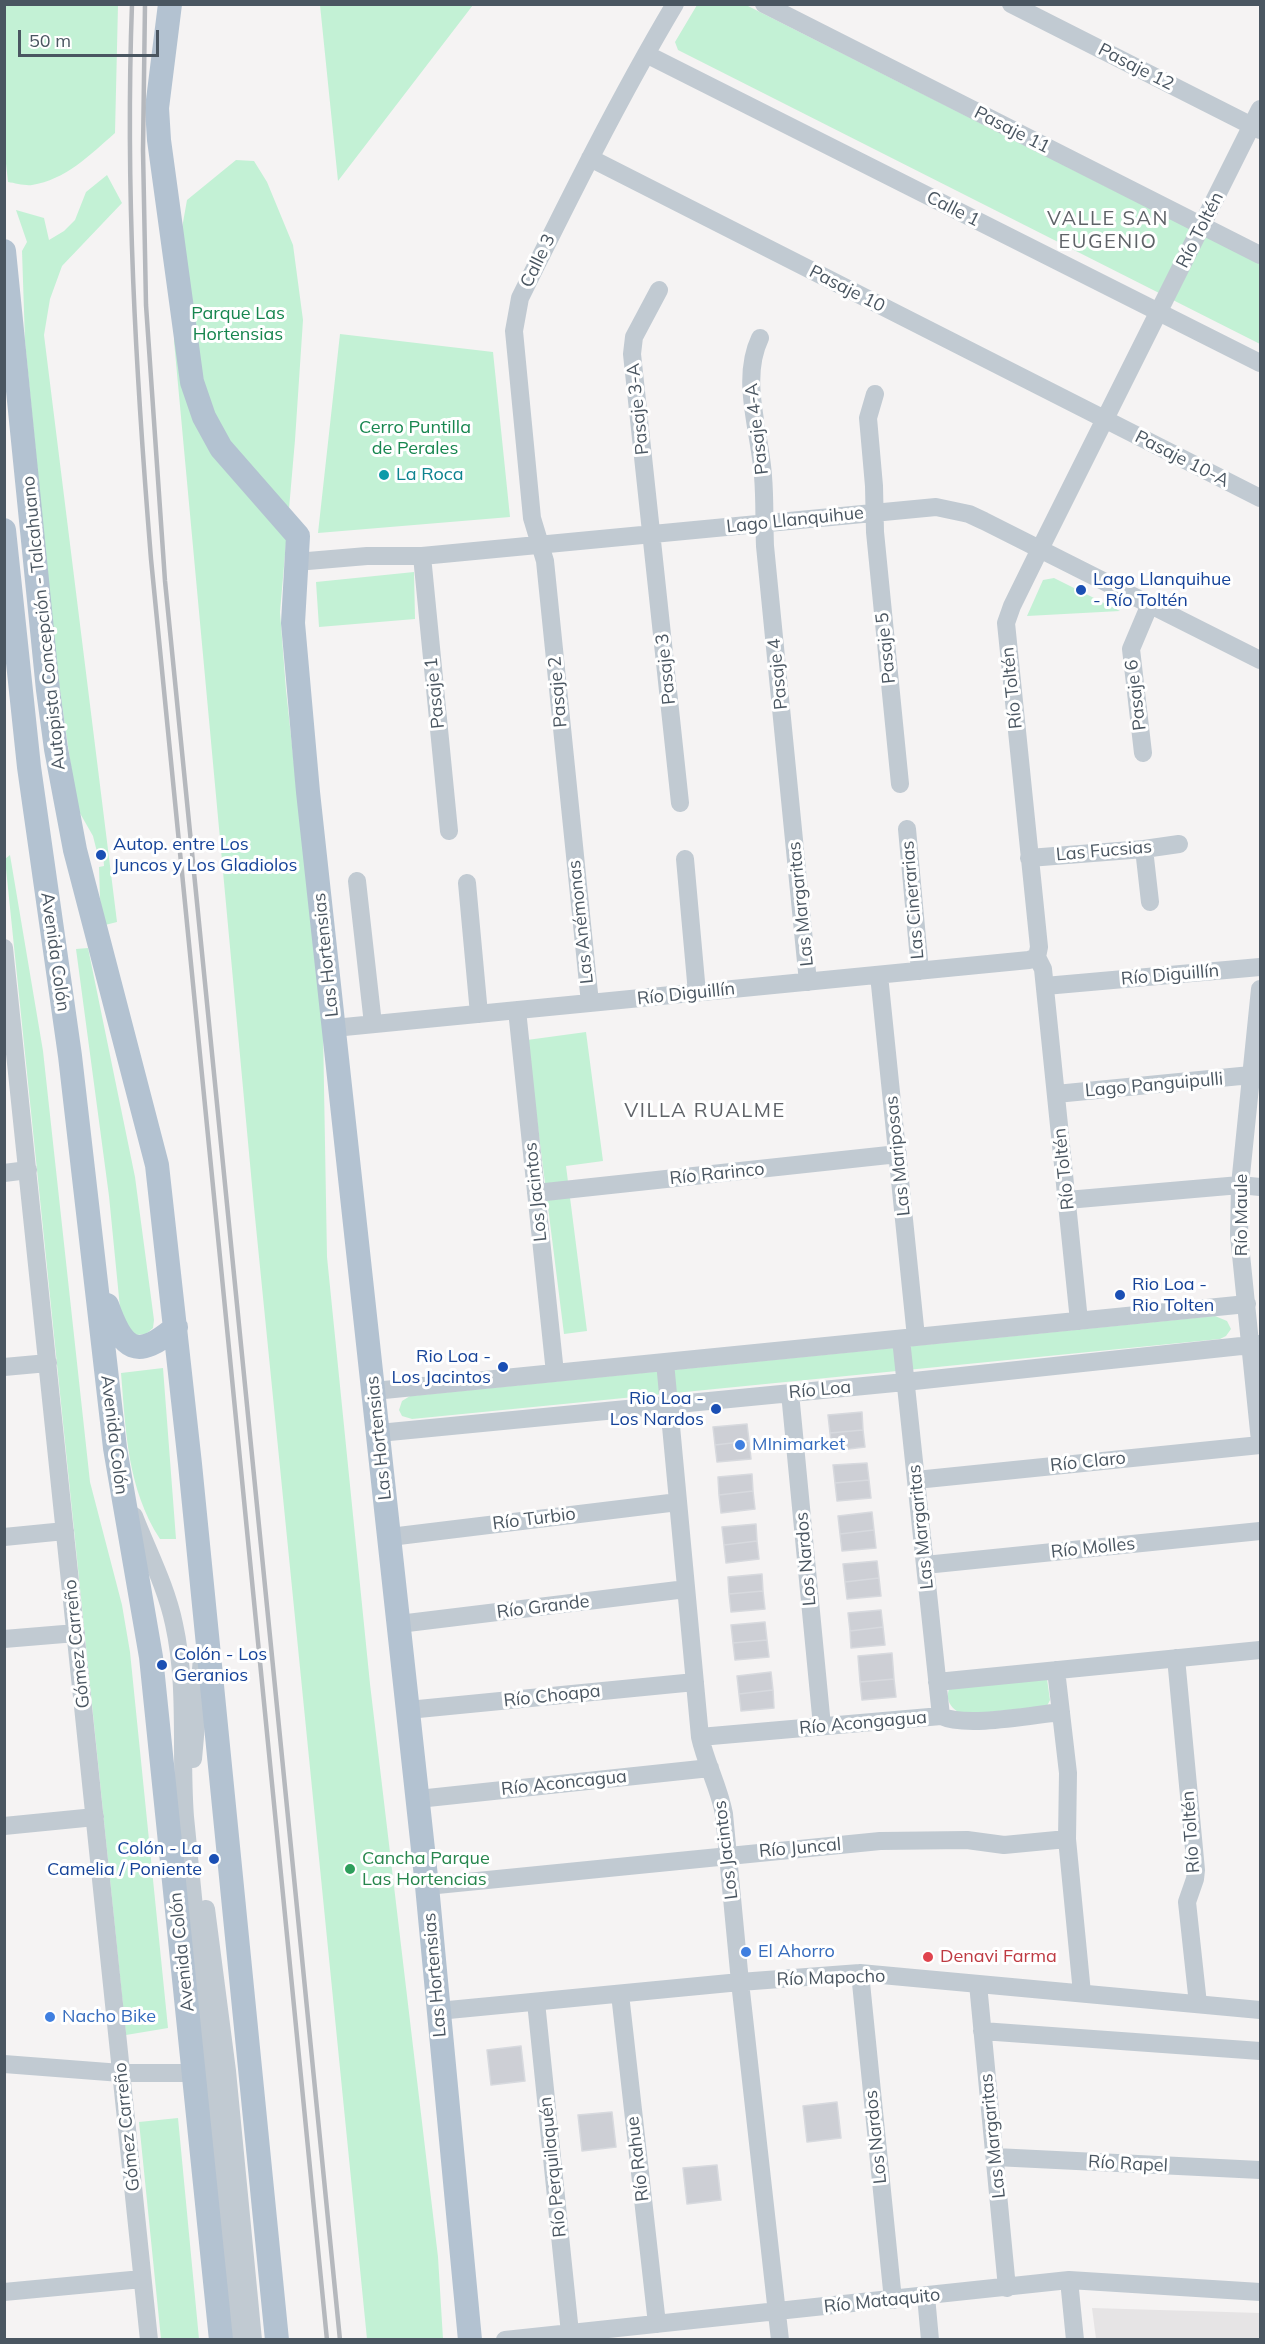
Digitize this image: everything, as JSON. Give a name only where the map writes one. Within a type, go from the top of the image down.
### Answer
[{"type":"main road","name":"Las Hortensias","points":[[170,4],[161,64],[158,119],[170,232],[192,382],[204,417],[221,448],[298,536],[293,595],[294,640],[418,1799],[470,2340]]},
{"type":"main road","name":"Autopista Concepción - Talcahuano","points":[[4,251],[48,690],[58,759],[75,850],[157,1165]]},
{"type":"main road","name":"Avenida Colón","points":[[4,530],[29,767],[70,1056],[115,1448],[130,1545],[148,1630],[221,2072],[277,2340]]},
{"type":"main road","name":"Avenida Colón","points":[[157,1165],[176,1327],[206,1628],[221,2072],[221,2340]]},
{"type":"main road","points":[[96,1272],[116,1330],[123,1340],[133,1347],[141,1347],[158,1341],[176,1327]]},
{"type":"street","name":"Calle 3","points":[[540,545],[532,518],[514,331],[520,298],[590,158],[675,4]]},
{"type":"street","name":"Pasaje 11","points":[[764,4],[1260,255]]},
{"type":"street","name":"Pasaje 12","points":[[1011,4],[1256,128]]},
{"type":"street","name":"Calle 1","points":[[646,54],[1260,363]]},
{"type":"street","name":"Río Toltén","points":[[1079,1321],[1045,986],[1042,965],[1037,957],[1039,947],[1005,632],[1008,614],[1158,312],[1256,128],[1260,109]]},
{"type":"street","name":"Pasaje 10","points":[[590,158],[1104,419]]},
{"type":"street","name":"Pasaje 3-A","points":[[652,534],[632,354],[634,337],[659,290]]},
{"type":"street","name":"Pasaje 4-A","points":[[760,338],[752,358],[751,380],[763,475],[764,523]]},
{"type":"street","name":"Pasaje 5","points":[[875,394],[868,418],[874,512],[900,784]]},
{"type":"street","name":"Pasaje 10-A","points":[[1104,419],[1260,498]]},
{"type":"street","name":"Lago Llanquihue","points":[[296,562],[367,556],[422,556],[919,508],[952,510],[984,520],[1260,660]]},
{"type":"street","name":"Pasaje 4","points":[[764,523],[793,826]]},
{"type":"street","name":"Pasaje 3","points":[[652,534],[680,803]]},
{"type":"street","name":"Pasaje 2","points":[[540,545],[545,561],[572,840]]},
{"type":"street","name":"Pasaje 1","points":[[422,556],[449,831]]},
{"type":"street","name":"Pasaje 6","points":[[1143,753],[1131,649],[1150,604]]},
{"type":"street","name":"Las Margaritas","points":[[793,826],[808,982]]},
{"type":"street","name":"Las Cinerarias","points":[[907,829],[920,971]]},
{"type":"street","name":"Las Anémonas","points":[[572,840],[590,1003]]},
{"type":"street","name":"Las Fucsias","points":[[1029,858],[1179,844]]},
{"type":"street","points":[[1144,849],[1150,902]]},
{"type":"street","points":[[685,859],[698,993]]},
{"type":"street","points":[[357,881],[373,1024]]},
{"type":"street","points":[[467,883],[479,1014]]},
{"type":"street","name":"Gómez Carreño","points":[[4,948],[8,1020],[28,1170],[149,2340]]},
{"type":"street","name":"Río Diguillín","points":[[334,1028],[1029,960],[1037,957]]},
{"type":"street","name":"Río Diguillín","points":[[1045,986],[1260,967]]},
{"type":"street","name":"Las Mariposas","points":[[879,975],[898,1154],[908,1338]]},
{"type":"street","name":"Río Maule","points":[[1260,989],[1257,1049],[1251,1075],[1240,1185],[1239,1235],[1251,1292],[1256,1344],[1260,1443]]},
{"type":"street","name":"Los Jacintos","points":[[517,1010],[555,1373]]},
{"type":"street","name":"Lago Panguipulli","points":[[1056,1094],[1251,1075]]},
{"type":"street","name":"Río Rarinco","points":[[536,1193],[898,1154]]},
{"type":"street","points":[[4,1173],[28,1170]]},
{"type":"street","points":[[1067,1200],[1240,1185],[1260,1187]]},
{"type":"street","points":[[374,1391],[1079,1321],[1251,1292]]},
{"type":"street","name":"Las Margaritas","points":[[908,1338],[905,1382],[941,1716]]},
{"type":"street","name":"Río Loa","points":[[379,1433],[905,1382],[1256,1344]]},
{"type":"street","name":"Los Jacintos","points":[[665,1362],[700,1737],[721,1797],[780,2340]]},
{"type":"street","points":[[4,1367],[48,1363]]},
{"type":"street","name":"Los Nardos","points":[[790,1393],[822,1726]]},
{"type":"street","name":"Río Claro","points":[[916,1480],[1260,1443]]},
{"type":"street","name":"Río Turbio","points":[[390,1537],[678,1502]]},
{"type":"street","points":[[4,1537],[65,1531]]},
{"type":"street","name":"Río Molles","points":[[925,1565],[1260,1531]]},
{"type":"street","name":"Río Grande","points":[[399,1624],[686,1589]]},
{"type":"street","points":[[4,1639],[76,1633]]},
{"type":"street","points":[[937,1682],[1260,1650]]},
{"type":"street","name":"Río Toltén","points":[[1176,1658],[1196,1870],[1194,1884],[1187,1902],[1198,2004]]},
{"type":"street","points":[[1056,1670],[1068,1773],[1067,1839],[1082,1994]]},
{"type":"street","name":"Río Choapa","points":[[408,1710],[695,1682]]},
{"type":"street","name":"Río Acongagua","points":[[700,1737],[941,1716],[965,1721],[1061,1712]]},
{"type":"street","name":"Río Aconcagua","points":[[418,1799],[710,1768]]},
{"type":"street","points":[[4,1826],[95,1817]]},
{"type":"street","name":"Río Juncal","points":[[427,1886],[880,1841],[967,1840],[1004,1845],[1067,1839]]},
{"type":"street","name":"Los Nardos","points":[[860,1973],[893,2300]]},
{"type":"street","name":"Río Mapocho","points":[[438,2011],[860,1973],[1260,2010]]},
{"type":"street","name":"Las Margaritas","points":[[978,1984],[1007,2288]]},
{"type":"street","name":"Río Rahue","points":[[620,1994],[657,2324]]},
{"type":"street","name":"Río Perquilaquén","points":[[536,2002],[570,2333]]},
{"type":"street","points":[[982,2031],[1260,2051]]},
{"type":"street","points":[[4,2064],[121,2073],[221,2072]]},
{"type":"street","points":[[221,2072],[237,2340]]},
{"type":"street","points":[[221,2072],[253,2340]]},
{"type":"street","name":"Río Rapel","points":[[995,2157],[1260,2170]]},
{"type":"street","points":[[4,2292],[142,2279]]},
{"type":"street","points":[[1069,2280],[1075,2340]]},
{"type":"street","name":"Río Mataquito","points":[[505,2340],[1069,2280],[1260,2292]]},
{"type":"street","points":[[926,2296],[930,2340]]},
{"type":"shaded area","points":[[1092,2308],[1260,2313],[1260,2339],[1096,2339]]},
{"type":"green space","points":[[4,5],[118,5],[115,133],[66,172],[32,185],[8,182],[4,145]]},
{"type":"green space","points":[[320,5],[473,5],[338,181]]},
{"type":"green space","points":[[697,5],[746,5],[1260,264],[1260,344],[678,50],[675,42]]},
{"type":"green space","name":"Parque Las Hortensias","points":[[236,160],[254,161],[267,182],[293,245],[303,320],[280,612],[286,690],[323,1030],[327,1257],[370,1684],[438,2257],[443,2339],[367,2339],[254,1207],[174,341],[175,267],[187,200]]},
{"type":"green space","points":[[107,175],[122,203],[62,266],[50,299],[44,335],[117,922],[105,925],[100,899],[99,867],[104,866],[103,853],[97,852],[93,836],[77,808],[56,663],[25,341],[22,251],[27,242],[16,210],[44,218],[49,240],[64,231],[75,220],[86,192]]},
{"type":"green space","name":"Cerro Puntilla de Perales","points":[[340,334],[493,352],[510,517],[318,533]]},
{"type":"green space","points":[[414,572],[415,619],[319,627],[316,582]]},
{"type":"green space","points":[[1054,578],[1120,611],[1027,616],[1043,580]]},
{"type":"green space","points":[[10,855],[43,1051],[90,1482],[122,1605],[130,1652],[168,2028],[126,2035],[5,859]]},
{"type":"green space","points":[[88,948],[135,1177],[154,1320],[153,1328],[146,1334],[137,1335],[126,1330],[121,1318],[109,1196],[76,949]]},
{"type":"green space","points":[[586,1032],[603,1161],[566,1166],[587,1331],[564,1334],[527,1040]]},
{"type":"green space","points":[[1215,1316],[1227,1321],[1231,1329],[1226,1336],[1220,1339],[412,1419],[402,1416],[399,1410],[402,1401],[410,1396]]},
{"type":"green space","points":[[163,1368],[176,1539],[160,1539],[149,1520],[134,1480],[127,1438],[121,1373]]},
{"type":"green space","points":[[1047,1679],[1050,1700],[1047,1706],[962,1715],[952,1707],[948,1698],[949,1689]]},
{"type":"green space","points":[[178,2118],[199,2339],[161,2339],[139,2122]]},
{"type":"building","points":[[862,1412],[863,1430],[830,1433],[828,1415]]},
{"type":"building","points":[[747,1424],[749,1441],[715,1445],[713,1427]]},
{"type":"building","points":[[863,1430],[865,1447],[832,1451],[830,1433]]},
{"type":"building","points":[[749,1441],[751,1459],[717,1462],[715,1445]]},
{"type":"building","points":[[867,1463],[869,1480],[835,1483],[833,1465]]},
{"type":"building","points":[[752,1474],[753,1491],[719,1495],[718,1477]]},
{"type":"building","points":[[869,1480],[871,1498],[837,1501],[835,1483]]},
{"type":"building","points":[[753,1491],[755,1509],[721,1513],[719,1495]]},
{"type":"building","points":[[872,1512],[874,1530],[840,1534],[838,1516]]},
{"type":"building","points":[[756,1524],[757,1541],[724,1545],[722,1527]]},
{"type":"building","points":[[874,1530],[876,1548],[842,1551],[840,1534]]},
{"type":"building","points":[[757,1541],[759,1559],[726,1563],[724,1545]]},
{"type":"building","points":[[877,1561],[879,1578],[845,1582],[843,1564]]},
{"type":"building","points":[[762,1574],[763,1591],[729,1594],[728,1577]]},
{"type":"building","points":[[879,1578],[881,1596],[847,1599],[845,1582]]},
{"type":"building","points":[[763,1591],[765,1609],[731,1612],[729,1594]]},
{"type":"building","points":[[881,1610],[883,1627],[850,1631],[848,1613]]},
{"type":"building","points":[[765,1622],[767,1640],[733,1643],[731,1625]]},
{"type":"building","points":[[883,1627],[885,1645],[851,1648],[850,1631]]},
{"type":"building","points":[[767,1640],[769,1657],[735,1660],[733,1643]]},
{"type":"building","points":[[892,1653],[894,1679],[860,1682],[858,1656]]},
{"type":"building","points":[[771,1672],[773,1690],[739,1694],[737,1676]]},
{"type":"building","points":[[894,1679],[896,1697],[862,1700],[860,1682]]},
{"type":"building","points":[[773,1690],[774,1708],[741,1711],[739,1694]]},
{"type":"building","points":[[521,2046],[525,2081],[491,2085],[487,2050]]},
{"type":"building","points":[[837,2102],[841,2138],[807,2142],[803,2106]]},
{"type":"building","points":[[612,2112],[616,2147],[582,2151],[578,2115]]},
{"type":"building","points":[[717,2165],[721,2200],[687,2204],[683,2168]]},
{"type":"railway","points":[[132,4],[130,143],[133,282],[151,559],[327,2340]]},
{"type":"railway","points":[[145,4],[143,150],[146,305],[165,581],[340,2340]]},
{"type":"place","name":"La Roca","points":[[384,475]]},
{"type":"place","name":"Lago Llanquihue - Río Toltén","points":[[1081,590]]},
{"type":"place","name":"Autop. entre Los Juncos y Los Gladiolos","points":[[101,855]]},
{"type":"place","name":"Rio Loa - Rio Tolten","points":[[1120,1295]]},
{"type":"place","name":"Rio Loa - Los Jacintos","points":[[503,1367]]},
{"type":"place","name":"Rio Loa - Los Nardos","points":[[716,1409]]},
{"type":"place","name":"MInimarket","points":[[740,1445]]},
{"type":"place","name":"Colón - Los Geranios","points":[[162,1665]]},
{"type":"place","name":"Colón - La Camelia / Poniente","points":[[214,1859]]},
{"type":"place","name":"Cancha Parque Las Hortencias","points":[[350,1869]]},
{"type":"place","name":"El Ahorro","points":[[746,1952]]},
{"type":"place","name":"Denavi Farma","points":[[928,1957]]},
{"type":"place","name":"Nacho Bike","points":[[50,2017]]},
{"type":"district","name":"VALLE SAN EUGENIO","points":[[1108,230]]},
{"type":"district","name":"VILLA RUALME","points":[[705,1111]]}]
